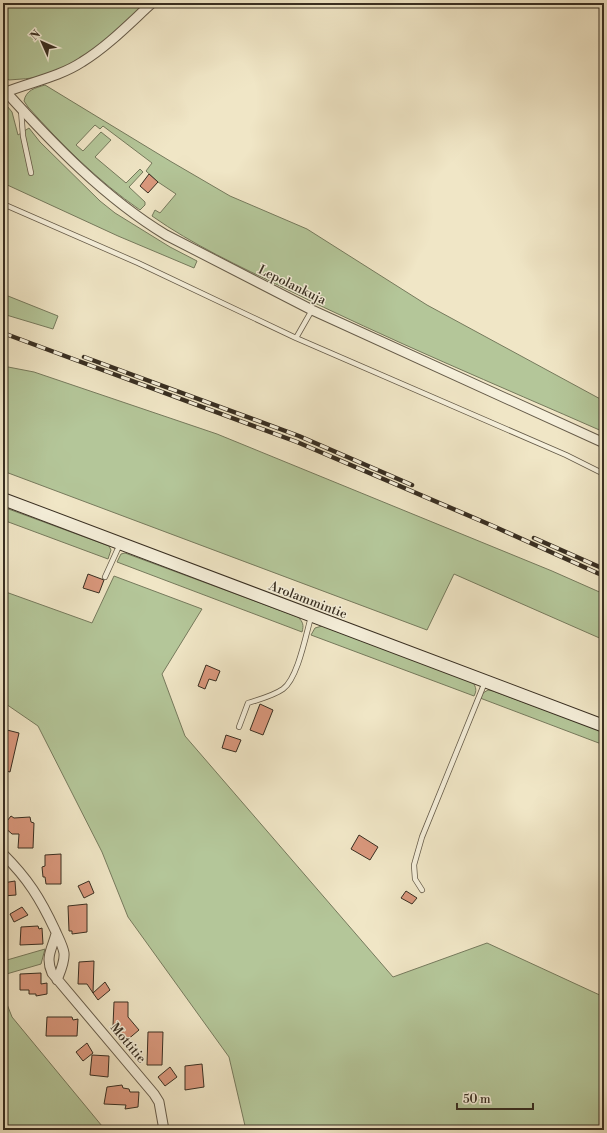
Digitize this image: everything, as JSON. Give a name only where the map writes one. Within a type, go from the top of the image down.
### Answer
[{"type":"street","points":[[4,91],[53,76],[82,62],[95,53],[152,3]]},
{"type":"street","name":"Lepolankuja","points":[[4,91],[54,144],[105,192],[145,223],[187,247],[312,310],[604,443]]},
{"type":"street","name":"Arolammintie","points":[[3,499],[311,617],[604,726]]},
{"type":"street","points":[[3,854],[17,867],[30,884],[41,902],[56,934],[64,953],[64,958],[57,980]]},
{"type":"street","name":"Mottitie","points":[[56,934],[49,955],[48,964],[57,980],[160,1102],[164,1130]]},
{"type":"lane","points":[[21,109],[23,136],[31,173]]},
{"type":"lane","points":[[3,204],[138,263],[296,338],[566,455],[604,474]]},
{"type":"lane","points":[[296,338],[312,310]]},
{"type":"lane","points":[[105,577],[120,544]]},
{"type":"lane","points":[[238,728],[248,703],[284,688],[290,680],[298,664],[311,617]]},
{"type":"lane","points":[[422,890],[415,879],[414,865],[422,837],[485,682]]},
{"type":"green space","points":[[3,3],[147,3],[98,46],[72,63],[42,76],[9,80],[3,76]]},
{"type":"green space","points":[[45,85],[230,196],[307,229],[427,305],[604,401],[604,432],[363,326],[233,263],[168,227],[152,216],[155,210],[160,213],[176,194],[158,182],[146,171],[152,163],[103,126],[100,129],[95,125],[76,145],[83,151],[101,132],[111,140],[95,157],[126,183],[140,169],[143,172],[129,187],[145,202],[145,205],[140,210],[95,175],[28,107],[24,101],[27,94],[34,88]]},
{"type":"green space","points":[[3,101],[12,112],[18,135],[29,128],[40,142],[100,201],[115,213],[170,247],[197,261],[194,268],[118,236],[3,183]]},
{"type":"green space","points":[[3,294],[58,316],[53,329],[3,314]]},
{"type":"green space","points":[[3,366],[34,372],[217,434],[552,571],[604,594],[604,640],[454,574],[427,630],[3,471]]},
{"type":"green space","points":[[3,507],[109,546],[111,550],[108,559],[3,520]]},
{"type":"green space","points":[[125,553],[298,617],[303,624],[302,632],[117,562],[121,554]]},
{"type":"green space","points":[[114,576],[202,609],[162,674],[185,736],[393,977],[487,943],[604,997],[604,1130],[246,1130],[229,1057],[128,917],[102,852],[38,726],[3,702],[3,591],[92,623]]},
{"type":"green space","points":[[322,626],[473,682],[476,689],[475,694],[474,696],[311,635],[315,628]]},
{"type":"green space","points":[[488,690],[604,732],[604,745],[480,698],[483,693]]},
{"type":"green space","points":[[45,949],[41,964],[3,975],[3,954],[7,960]]},
{"type":"green space","points":[[3,994],[12,1017],[102,1126],[103,1130],[6,1130],[3,1127]]},
{"type":"building","points":[[149,174],[158,182],[148,193],[140,186]]},
{"type":"building","points":[[88,574],[104,580],[99,593],[83,588]]},
{"type":"building","points":[[206,665],[220,671],[216,681],[209,679],[205,689],[198,686]]},
{"type":"building","points":[[260,704],[273,710],[263,735],[250,730]]},
{"type":"building","points":[[3,729],[19,733],[10,772],[3,770]]},
{"type":"building","points":[[226,735],[241,740],[236,752],[222,748]]},
{"type":"building","points":[[11,816],[14,818],[30,817],[31,822],[34,823],[33,848],[18,848],[19,834],[12,834],[3,826]]},
{"type":"building","points":[[359,835],[378,847],[370,860],[351,849]]},
{"type":"building","points":[[61,854],[61,884],[46,884],[45,877],[43,877],[42,867],[45,866],[45,855]]},
{"type":"building","points":[[15,881],[16,895],[3,896],[3,883]]},
{"type":"building","points":[[89,881],[94,893],[84,898],[78,886]]},
{"type":"building","points":[[406,891],[417,898],[412,904],[401,898]]},
{"type":"building","points":[[87,904],[87,932],[72,934],[72,931],[69,931],[68,906]]},
{"type":"building","points":[[22,907],[28,915],[14,922],[10,914]]},
{"type":"building","points":[[38,926],[39,929],[42,928],[43,944],[20,945],[21,927]]},
{"type":"building","points":[[94,961],[93,993],[87,984],[78,984],[79,962]]},
{"type":"building","points":[[41,973],[41,984],[47,983],[47,994],[36,996],[36,994],[29,994],[29,990],[20,990],[20,974]]},
{"type":"building","points":[[105,982],[110,990],[98,1000],[93,993]]},
{"type":"building","points":[[114,1002],[128,1002],[128,1017],[139,1030],[126,1041],[113,1026]]},
{"type":"building","points":[[47,1017],[72,1017],[73,1020],[78,1019],[77,1036],[46,1036]]},
{"type":"building","points":[[148,1032],[163,1032],[162,1065],[147,1065]]},
{"type":"building","points":[[87,1043],[93,1053],[83,1061],[76,1052]]},
{"type":"building","points":[[92,1055],[109,1056],[108,1077],[90,1075]]},
{"type":"building","points":[[202,1064],[204,1087],[185,1090],[185,1066]]},
{"type":"building","points":[[170,1067],[177,1077],[165,1086],[158,1077]]},
{"type":"building","points":[[122,1085],[123,1088],[129,1089],[130,1092],[139,1092],[138,1107],[125,1109],[126,1105],[104,1104],[107,1087]]},
{"type":"railway","points":[[3,333],[297,442],[493,526],[604,576]]},
{"type":"railway","points":[[84,357],[299,436],[412,485]]},
{"type":"railway","points":[[534,538],[604,569]]}]
